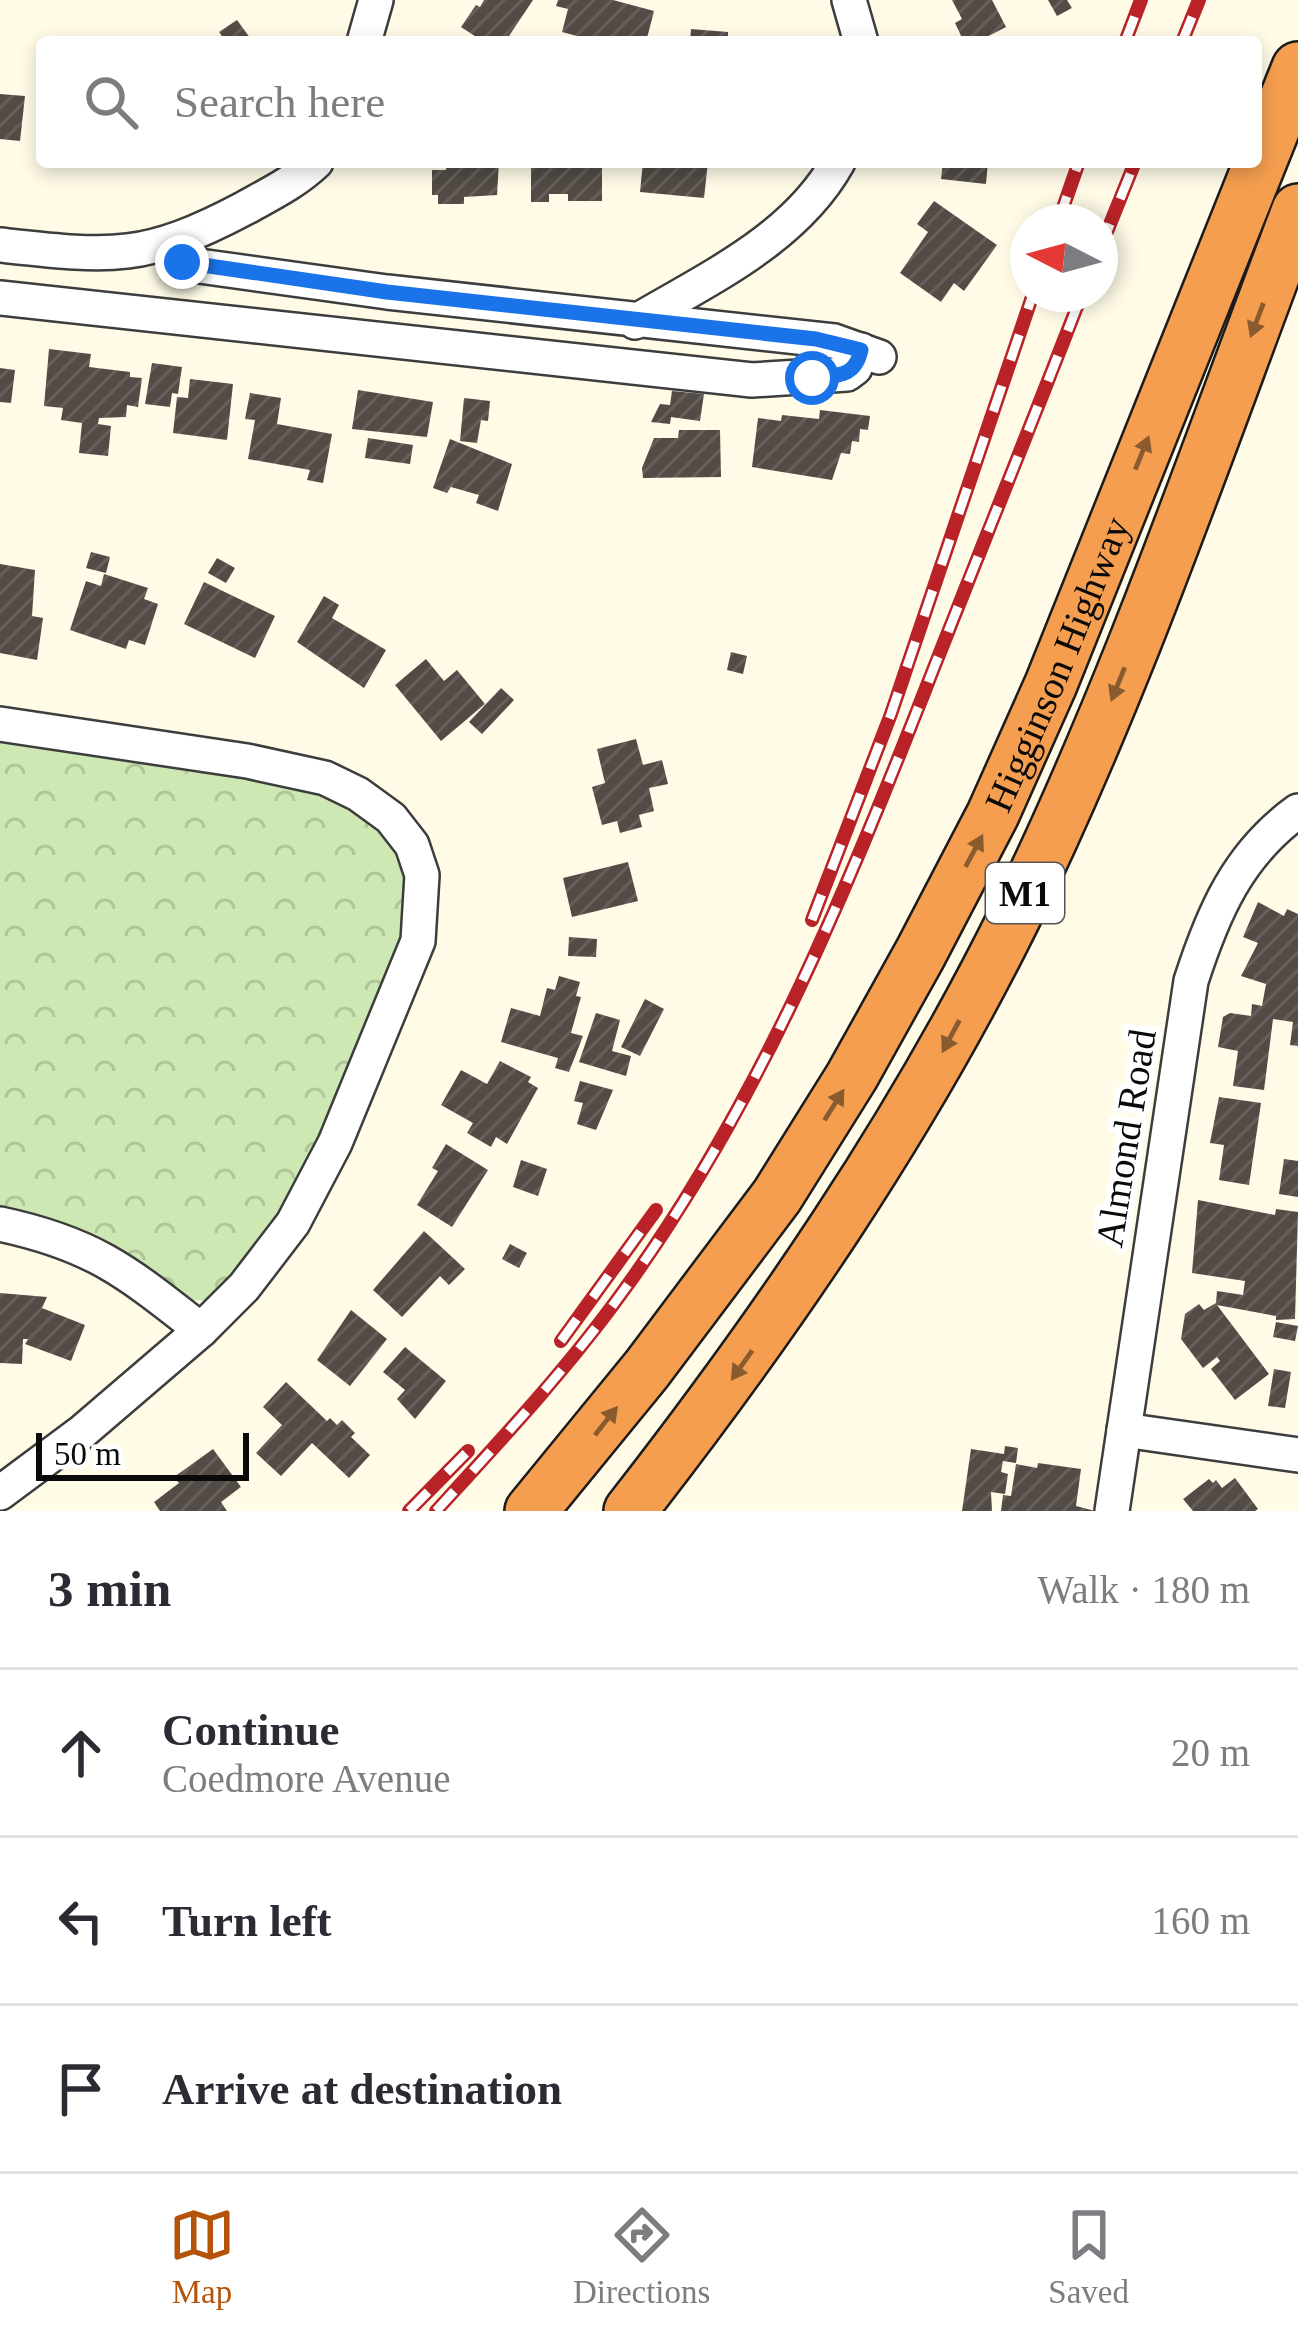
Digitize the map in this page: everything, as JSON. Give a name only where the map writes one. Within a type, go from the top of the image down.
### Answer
[{"type":"highway","name":"Higginson Highway","points":[[1262,158],[1298,68]]},
{"type":"highway","name":"Higginson Highway","points":[[531,1511],[647,1370],[777,1196],[920,954],[993,814],[1051,684],[1258,168]]},
{"type":"highway","name":"Higginson Highway","points":[[630,1511],[720,1396],[857,1196],[1014,919],[1126,664],[1298,210]]},
{"type":"street","points":[[366,36],[376,0]]},
{"type":"street","points":[[849,0],[859,36]]},
{"type":"street","points":[[0,245],[94,255],[164,246],[284,188],[309,168]]},
{"type":"street","points":[[572,360],[791,223],[833,168]]},
{"type":"street","points":[[0,298],[752,380],[848,374],[871,354],[816,339],[192,265],[164,246]]},
{"type":"street","points":[[0,724],[247,761],[325,778],[391,818],[412,845],[422,875],[418,941],[335,1143],[293,1222],[244,1287],[201,1330],[82,1432],[0,1493]]},
{"type":"street","name":"Almond Road","points":[[1112,1511],[1191,981],[1222,899],[1244,860],[1276,826],[1298,811]]},
{"type":"street","points":[[0,1224],[54,1235],[107,1259],[201,1330]]},
{"type":"street","points":[[1124,1430],[1298,1455]]},
{"type":"green space","points":[[0,735],[334,792],[377,821],[404,851],[417,913],[317,1155],[264,1250],[229,1291],[207,1301],[187,1300],[0,1212]]},
{"type":"building","points":[[484,0],[533,0],[509,36],[475,36],[461,27],[476,5],[480,7]]},
{"type":"building","points":[[558,0],[613,0],[654,11],[648,36],[577,36],[562,32],[568,9],[556,6]]},
{"type":"building","points":[[952,0],[992,0],[1006,27],[989,36],[961,36],[955,23],[962,19]]},
{"type":"building","points":[[1048,0],[1067,0],[1072,8],[1057,16]]},
{"type":"building","points":[[237,20],[249,36],[222,36],[219,32]]},
{"type":"building","points":[[691,29],[728,32],[728,36],[690,36]]},
{"type":"building","points":[[0,94],[25,96],[20,141],[0,139]]},
{"type":"building","points":[[499,168],[497,195],[464,197],[464,204],[438,204],[438,195],[432,195],[432,170]]},
{"type":"building","points":[[531,168],[602,168],[602,201],[568,201],[568,194],[549,194],[549,202],[531,202]]},
{"type":"building","points":[[642,168],[707,168],[704,198],[640,192]]},
{"type":"building","points":[[942,168],[987,168],[986,184],[941,179]]},
{"type":"building","points":[[934,201],[997,245],[964,291],[954,283],[941,302],[900,273],[928,232],[917,224]]},
{"type":"building","points":[[49,349],[91,354],[89,367],[142,378],[138,407],[127,405],[126,417],[99,418],[98,424],[111,426],[108,456],[79,453],[82,423],[61,420],[63,408],[44,406]]},
{"type":"building","points":[[152,363],[182,367],[178,394],[172,393],[170,407],[145,404]]},
{"type":"building","points":[[0,368],[15,370],[11,403],[0,402]]},
{"type":"building","points":[[190,379],[233,384],[227,440],[173,433],[177,397],[188,398]]},
{"type":"building","points":[[358,390],[433,402],[427,437],[352,429]]},
{"type":"building","points":[[672,391],[704,394],[700,421],[671,417],[670,424],[651,422],[660,404],[670,405]]},
{"type":"building","points":[[250,393],[281,398],[277,424],[332,434],[323,483],[307,480],[310,470],[248,459],[255,420],[245,419]]},
{"type":"building","points":[[464,398],[490,401],[488,421],[481,420],[477,443],[460,441]]},
{"type":"building","points":[[820,410],[870,416],[868,430],[860,429],[859,442],[852,441],[850,454],[841,453],[832,480],[752,467],[758,418],[819,419]]},
{"type":"building","points":[[679,430],[720,430],[721,477],[643,478],[642,468],[654,438],[678,438]]},
{"type":"building","points":[[368,438],[413,445],[410,464],[365,458]]},
{"type":"building","points":[[450,439],[512,464],[498,511],[476,503],[479,495],[451,487],[453,483],[447,493],[433,488]]},
{"type":"building","points":[[91,552],[110,557],[106,573],[86,568]]},
{"type":"building","points":[[217,558],[235,568],[226,583],[208,573]]},
{"type":"building","points":[[0,564],[35,570],[32,616],[43,618],[37,660],[0,653]]},
{"type":"building","points":[[104,574],[148,588],[144,599],[158,604],[145,645],[129,640],[126,649],[70,630],[86,581],[101,586]]},
{"type":"building","points":[[204,582],[275,616],[255,658],[184,624]]},
{"type":"building","points":[[324,596],[339,605],[332,618],[386,650],[364,688],[297,642]]},
{"type":"building","points":[[731,652],[747,656],[743,674],[727,670]]},
{"type":"building","points":[[426,659],[444,681],[457,670],[485,704],[441,741],[395,685]]},
{"type":"building","points":[[501,688],[514,700],[482,734],[469,722]]},
{"type":"building","points":[[636,739],[643,765],[662,760],[668,784],[649,788],[654,811],[639,815],[642,827],[620,833],[617,821],[602,825],[592,787],[605,783],[597,749]]},
{"type":"building","points":[[628,862],[638,901],[572,917],[563,878]]},
{"type":"building","points":[[1258,902],[1284,916],[1287,909],[1298,914],[1298,1046],[1290,1045],[1293,1022],[1273,1019],[1264,1090],[1233,1086],[1238,1051],[1218,1047],[1223,1017],[1230,1013],[1251,1016],[1252,1004],[1262,1006],[1266,984],[1241,976],[1258,943],[1243,937]]},
{"type":"building","points":[[569,937],[597,939],[596,957],[568,956]]},
{"type":"building","points":[[559,976],[580,982],[571,1033],[583,1036],[569,1072],[555,1068],[558,1058],[501,1042],[511,1008],[540,1016],[547,988],[555,990]]},
{"type":"building","points":[[645,999],[664,1009],[640,1056],[621,1047]]},
{"type":"building","points":[[596,1013],[620,1020],[612,1051],[631,1056],[626,1076],[579,1062]]},
{"type":"building","points":[[500,1061],[531,1077],[528,1082],[538,1088],[507,1144],[496,1137],[491,1147],[467,1133],[473,1123],[441,1105],[461,1070],[487,1084]]},
{"type":"building","points":[[580,1081],[613,1090],[596,1130],[577,1124],[583,1103],[574,1101]]},
{"type":"building","points":[[1219,1097],[1261,1103],[1249,1185],[1219,1180],[1224,1145],[1210,1143]]},
{"type":"building","points":[[446,1144],[488,1170],[452,1227],[417,1205],[438,1171],[432,1168]]},
{"type":"building","points":[[1284,1159],[1298,1161],[1298,1197],[1279,1194]]},
{"type":"building","points":[[521,1160],[547,1169],[538,1196],[513,1187]]},
{"type":"building","points":[[1198,1200],[1275,1215],[1276,1209],[1298,1212],[1295,1319],[1276,1320],[1276,1316],[1217,1305],[1269,1374],[1235,1400],[1211,1369],[1220,1361],[1217,1357],[1203,1368],[1181,1339],[1185,1314],[1199,1304],[1204,1310],[1216,1303],[1217,1291],[1243,1295],[1245,1281],[1192,1273]]},
{"type":"building","points":[[424,1231],[465,1269],[449,1285],[440,1276],[402,1317],[373,1290]]},
{"type":"building","points":[[510,1244],[527,1253],[519,1268],[502,1259]]},
{"type":"building","points":[[0,1293],[47,1297],[42,1308],[85,1325],[71,1361],[25,1344],[28,1339],[23,1339],[22,1364],[0,1363]]},
{"type":"building","points":[[351,1310],[387,1339],[350,1386],[317,1360]]},
{"type":"building","points":[[1276,1322],[1298,1326],[1295,1341],[1273,1337]]},
{"type":"building","points":[[405,1347],[446,1381],[415,1419],[397,1399],[405,1390],[383,1372]]},
{"type":"building","points":[[1274,1369],[1291,1372],[1285,1408],[1268,1406]]},
{"type":"building","points":[[286,1382],[327,1421],[330,1418],[337,1425],[342,1420],[370,1455],[349,1478],[312,1443],[281,1476],[256,1453],[282,1425],[263,1407]]},
{"type":"building","points":[[1005,1446],[1018,1448],[1016,1463],[1003,1461],[1001,1472],[1008,1474],[1005,1494],[991,1492],[992,1511],[962,1511],[971,1449],[1004,1454]]},
{"type":"building","points":[[213,1449],[241,1487],[221,1502],[227,1511],[160,1511],[154,1502],[179,1483],[174,1477]]},
{"type":"building","points":[[1038,1463],[1081,1469],[1076,1506],[1095,1511],[1001,1511],[1003,1495],[1011,1496],[1016,1464],[1037,1468]]},
{"type":"building","points":[[1235,1478],[1258,1509],[1193,1511],[1183,1499],[1209,1479],[1222,1488]]},
{"type":"railway","points":[[1127,36],[1141,0]]},
{"type":"railway","points":[[1184,36],[1199,0]]},
{"type":"railway","points":[[1064,204],[1077,168]]},
{"type":"railway","points":[[1118,204],[1133,168]]},
{"type":"railway","points":[[812,920],[891,714],[1027,312]]},
{"type":"railway","points":[[436,1511],[603,1319],[673,1217],[761,1066],[870,827],[1075,312]]},
{"type":"railway","points":[[561,1341],[656,1210]]},
{"type":"railway","points":[[409,1511],[468,1451]]},
{"type":"route","points":[[182,262],[387,292],[834,341],[861,350],[848,374],[812,378]]}]
